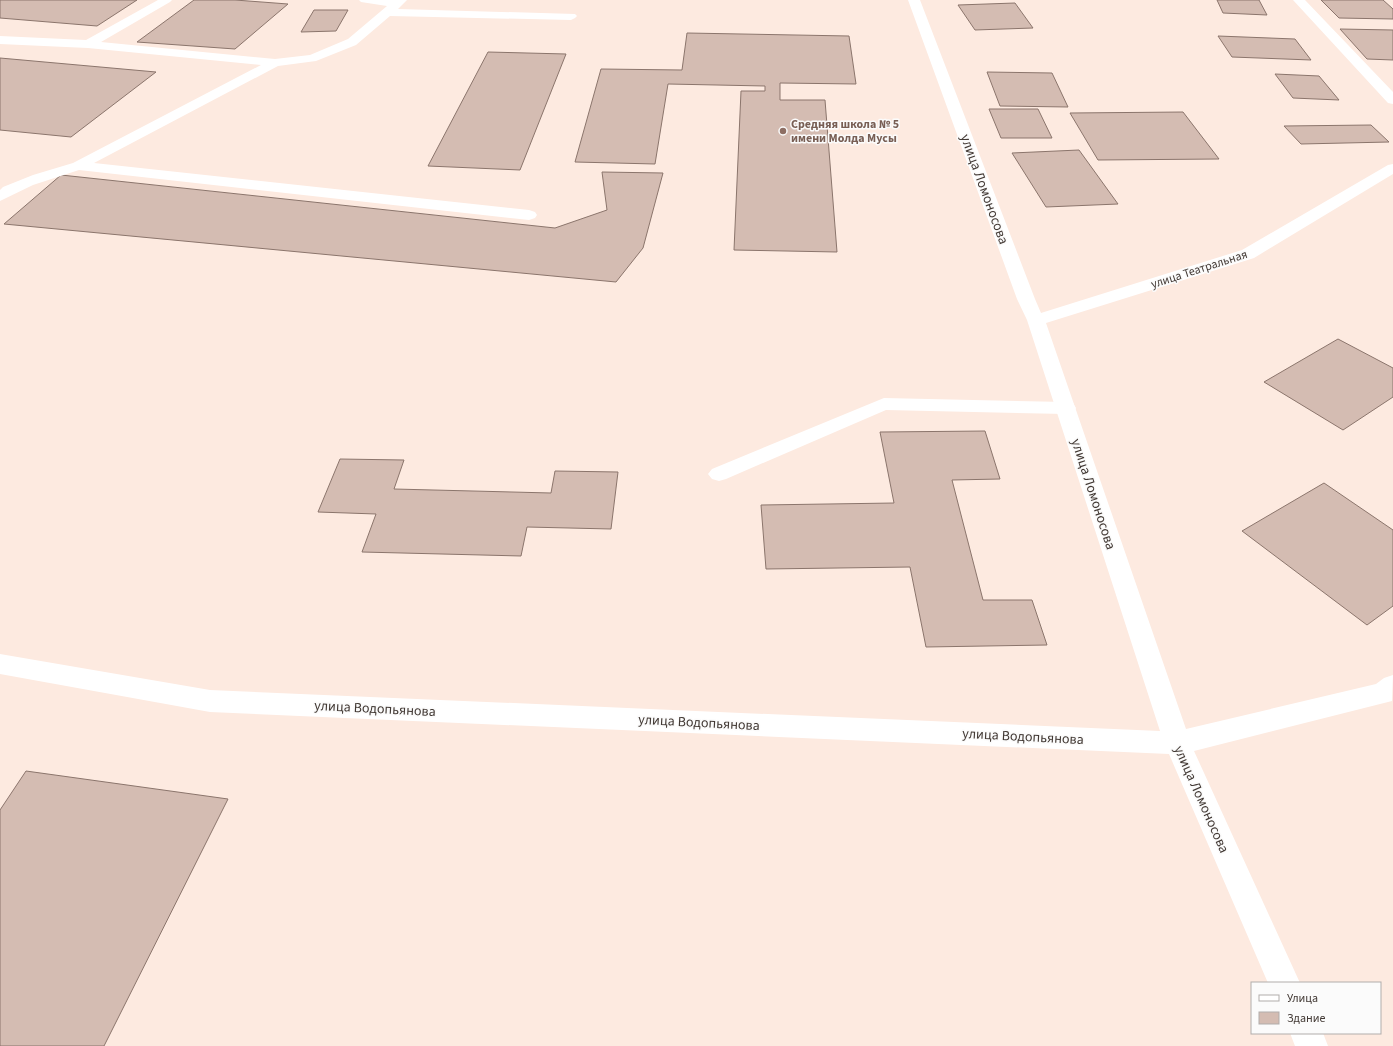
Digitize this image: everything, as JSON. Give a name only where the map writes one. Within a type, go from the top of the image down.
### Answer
[{"type":"street","points":[[88,44],[166,0]]},
{"type":"street","points":[[364,0],[395,5],[570,16]]},
{"type":"street","name":"улица Ломоносова","points":[[914,0],[1026,299],[1036,320],[1177,743],[1284,982]]},
{"type":"street","points":[[1299,0],[1393,100]]},
{"type":"street","points":[[0,40],[88,44],[275,63],[312,58],[352,42],[395,5]]},
{"type":"street","points":[[0,196],[9,190],[78,166],[275,63]]},
{"type":"street","points":[[78,166],[529,215]]},
{"type":"street","name":"улица Театральная","points":[[1036,320],[1248,254],[1393,168]]},
{"type":"street","points":[[719,474],[884,404],[1066,408]]},
{"type":"street","name":"улица Водопьянова","points":[[0,664],[210,701],[1177,743],[1383,693],[1393,686]]},
{"type":"street","points":[[1306,1034],[1312,1046]]},
{"type":"building","points":[[0,0],[137,0],[97,26],[0,18]]},
{"type":"building","points":[[194,0],[235,0],[288,4],[235,49],[137,42]]},
{"type":"building","points":[[1217,0],[1259,0],[1267,15],[1223,13]]},
{"type":"building","points":[[1321,0],[1383,0],[1393,9],[1393,19],[1339,18]]},
{"type":"building","points":[[1015,3],[1033,28],[975,30],[958,5]]},
{"type":"building","points":[[314,10],[348,10],[336,31],[301,32]]},
{"type":"building","points":[[1340,29],[1393,30],[1393,60],[1367,59]]},
{"type":"building","name":"Средняя школа № 5 имени Молда Мусы","points":[[687,33],[849,36],[856,84],[780,83],[780,100],[825,100],[837,252],[734,250],[741,91],[765,91],[765,86],[668,84],[655,164],[575,162],[601,69],[682,70]]},
{"type":"building","points":[[1218,36],[1295,39],[1311,60],[1232,57]]},
{"type":"building","points":[[488,52],[566,54],[520,170],[428,166]]},
{"type":"building","points":[[0,58],[156,72],[71,137],[0,130]]},
{"type":"building","points":[[987,72],[1052,73],[1068,107],[1000,106]]},
{"type":"building","points":[[1275,74],[1319,76],[1339,100],[1293,98]]},
{"type":"building","points":[[989,109],[1038,109],[1052,138],[1001,138]]},
{"type":"building","points":[[1183,112],[1219,159],[1098,160],[1070,113]]},
{"type":"building","points":[[1371,125],[1389,142],[1301,144],[1284,126]]},
{"type":"building","points":[[1079,150],[1118,204],[1046,207],[1012,153]]},
{"type":"building","points":[[602,172],[663,173],[643,248],[616,282],[4,224],[61,175],[555,228],[607,210]]},
{"type":"building","points":[[1338,339],[1393,368],[1393,397],[1343,430],[1264,382]]},
{"type":"building","points":[[985,431],[1000,479],[952,480],[983,600],[1032,600],[1047,645],[926,647],[910,567],[766,569],[761,505],[894,503],[880,432]]},
{"type":"building","points":[[340,459],[404,460],[394,489],[551,493],[555,471],[618,472],[611,529],[527,527],[521,556],[362,552],[376,514],[318,512]]},
{"type":"building","points":[[1324,483],[1393,530],[1393,606],[1367,625],[1242,531]]},
{"type":"building","points":[[26,771],[228,799],[104,1046],[0,1046],[0,810]]},
{"type":"place","name":"Средняя школа № 5 имени Молда Мусы","points":[[783,131]]}]
